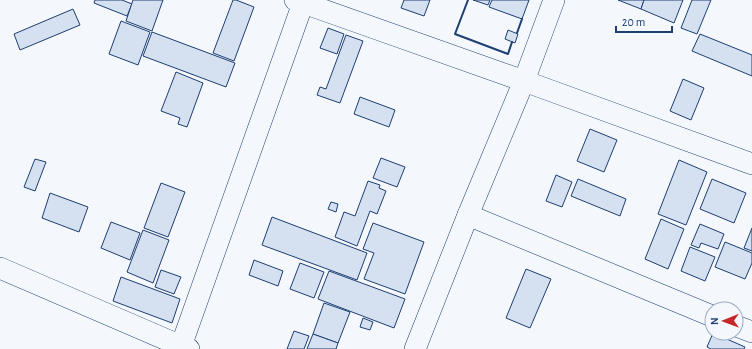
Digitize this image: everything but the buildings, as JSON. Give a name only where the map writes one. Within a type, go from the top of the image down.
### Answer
[{"type":"street","points":[[415,349],[468,215],[524,81],[554,0]]},
{"type":"street","points":[[0,268],[183,348],[299,2],[751,160]]},
{"type":"street","points":[[468,215],[704,313]]},
{"type":"wall","points":[[468,0],[455,34],[508,54],[512,42]]},
{"type":"wall","points":[[517,33],[522,19]]}]
